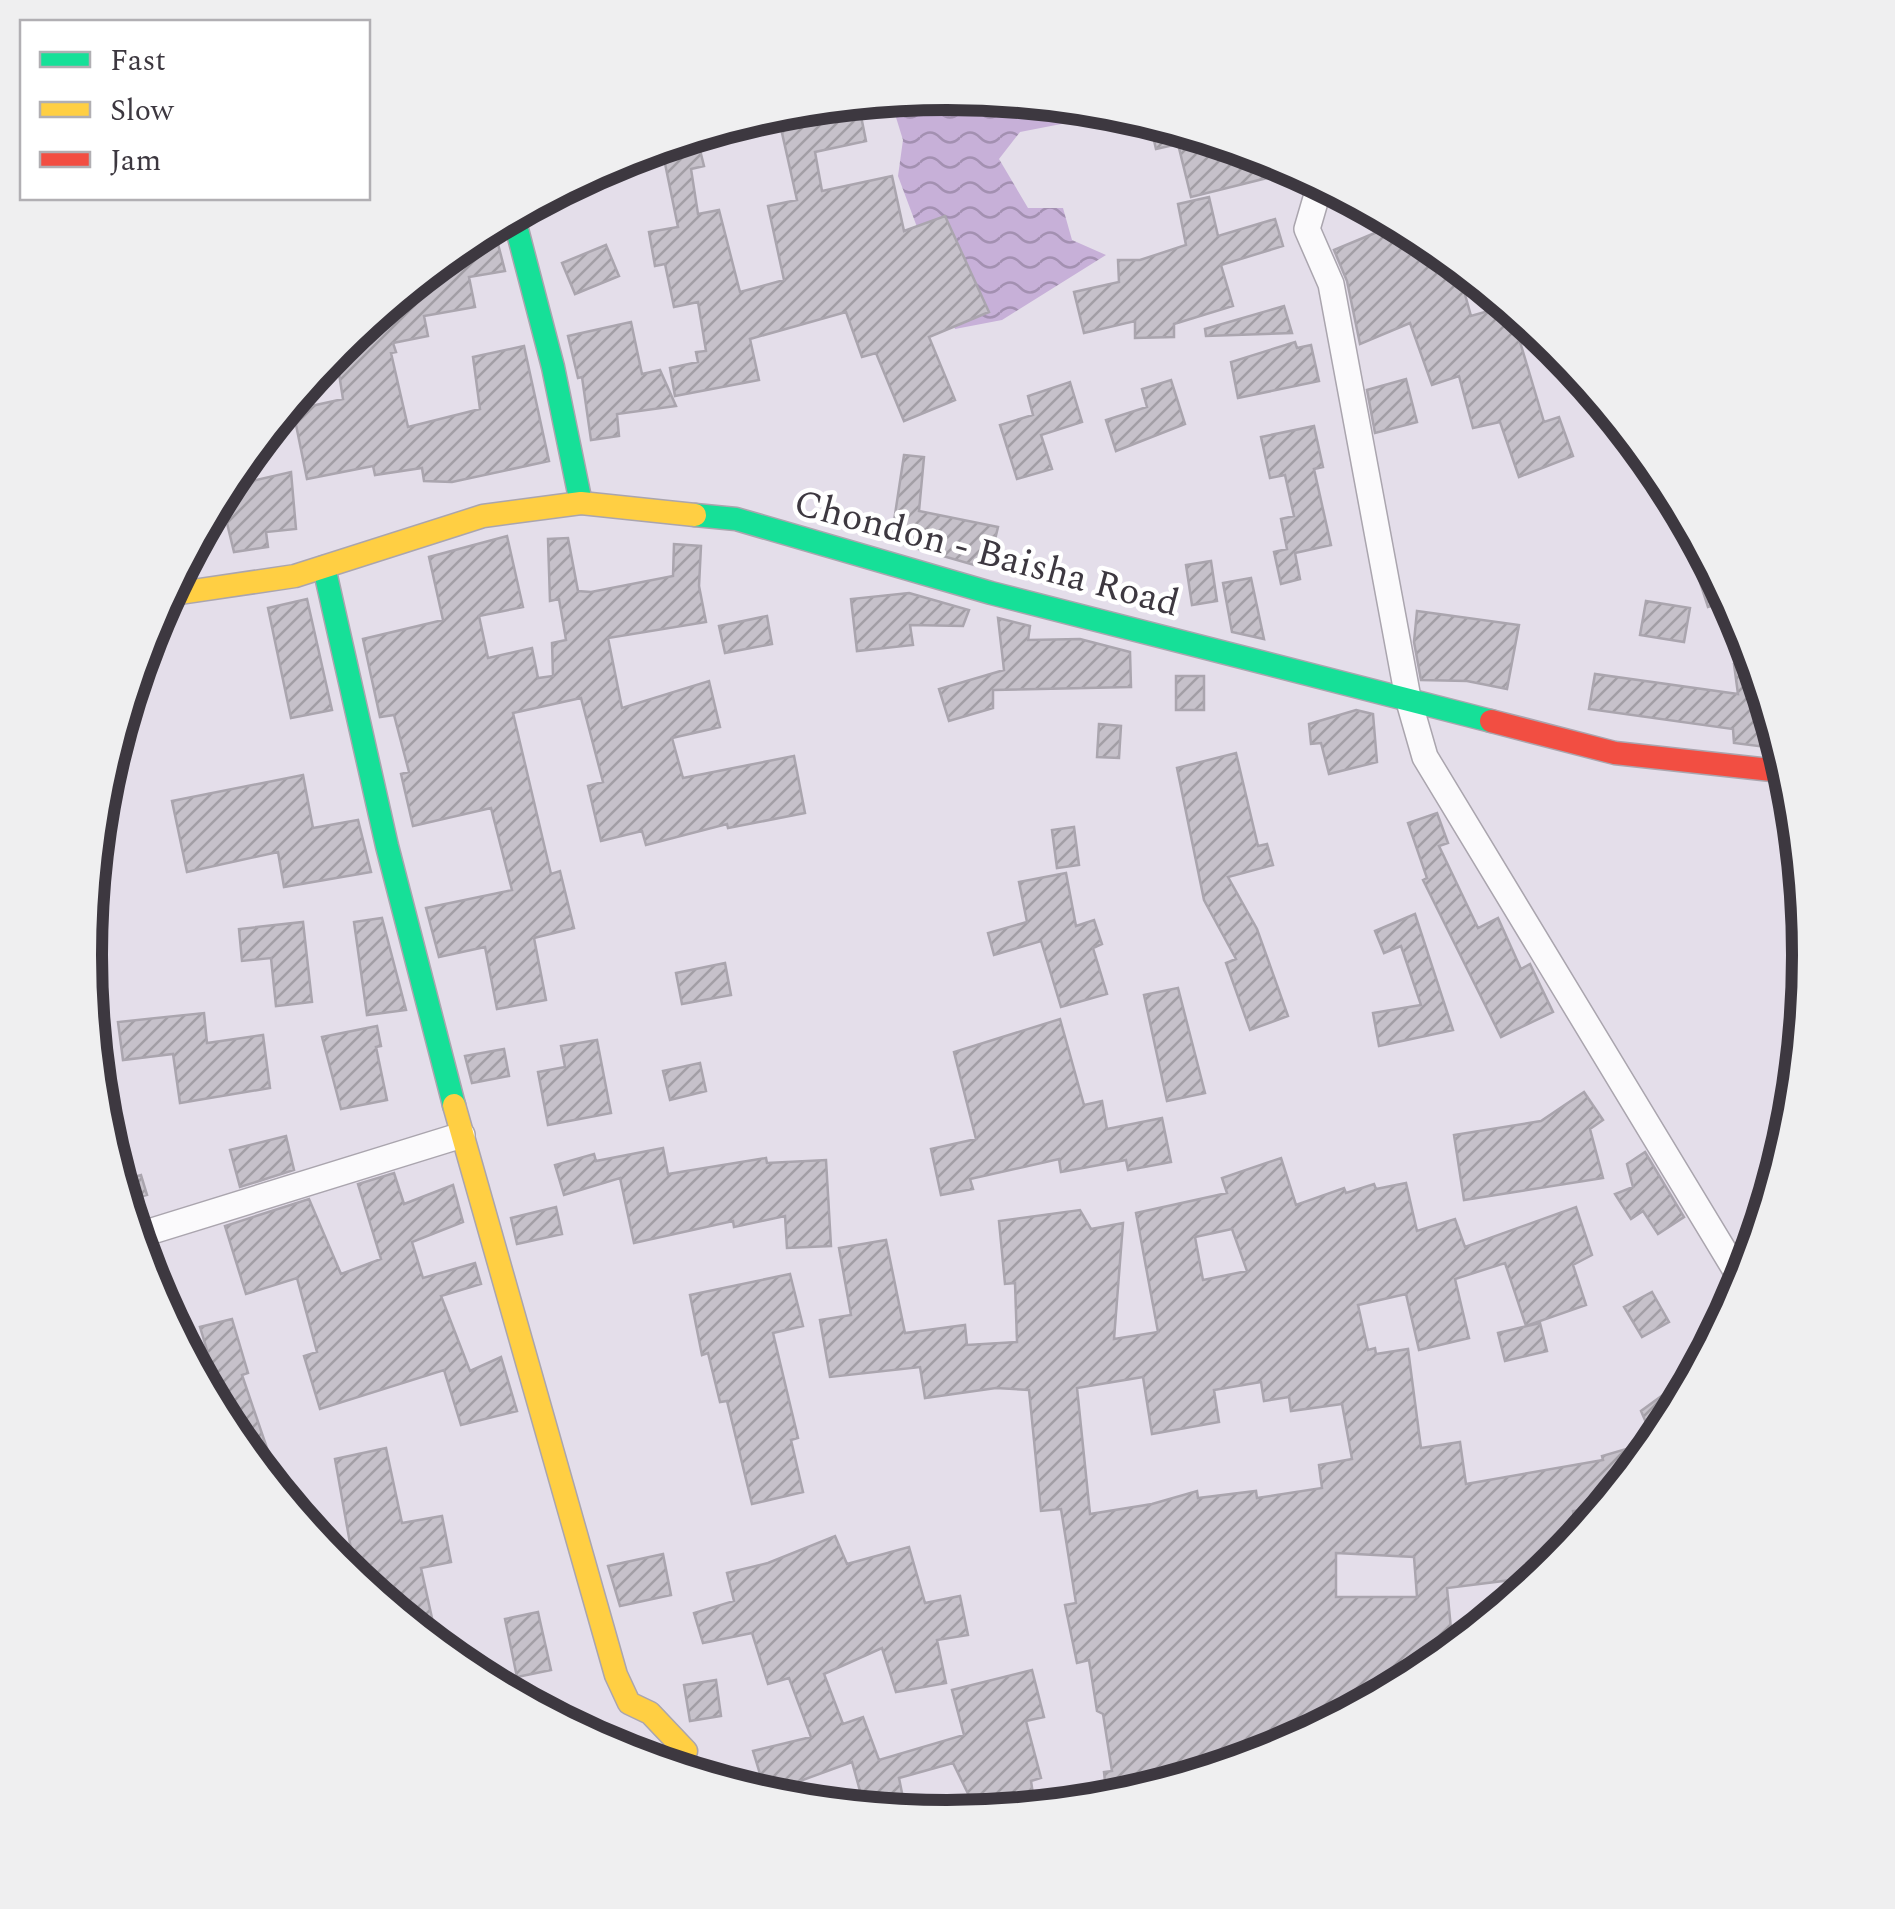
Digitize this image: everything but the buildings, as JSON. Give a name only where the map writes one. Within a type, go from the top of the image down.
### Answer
[{"type":"main road","points":[[517,228],[553,367],[580,503]]},
{"type":"main road","name":"Chondon - Baisha Road","points":[[184,593],[296,576],[482,516],[580,503],[736,520],[991,593],[1615,753],[1772,770]]},
{"type":"main road","points":[[324,566],[354,710],[462,1135],[616,1675],[630,1704],[650,1712],[686,1751]]},
{"type":"street","points":[[1318,195],[1307,230],[1331,284],[1408,698],[1425,757],[1733,1266]]},
{"type":"street","points":[[149,1232],[462,1135]]},
{"type":"water","points":[[894,111],[1003,111],[1079,121],[1020,132],[999,159],[1028,208],[1063,208],[1072,240],[1106,255],[1002,320],[955,329],[898,176],[903,140]]},
{"type":"traffic: fast","points":[[517,228],[553,367],[581,503]]},
{"type":"traffic: fast","points":[[695,515],[736,519],[991,593],[1491,721]]},
{"type":"traffic: fast","points":[[324,567],[387,846],[454,1105]]},
{"type":"traffic: slow","points":[[185,592],[295,576],[483,516],[581,503],[695,515]]},
{"type":"traffic: slow","points":[[454,1105],[616,1675],[629,1703],[650,1713],[686,1751]]},
{"type":"traffic: jam","points":[[1491,721],[1615,753],[1772,770]]}]
